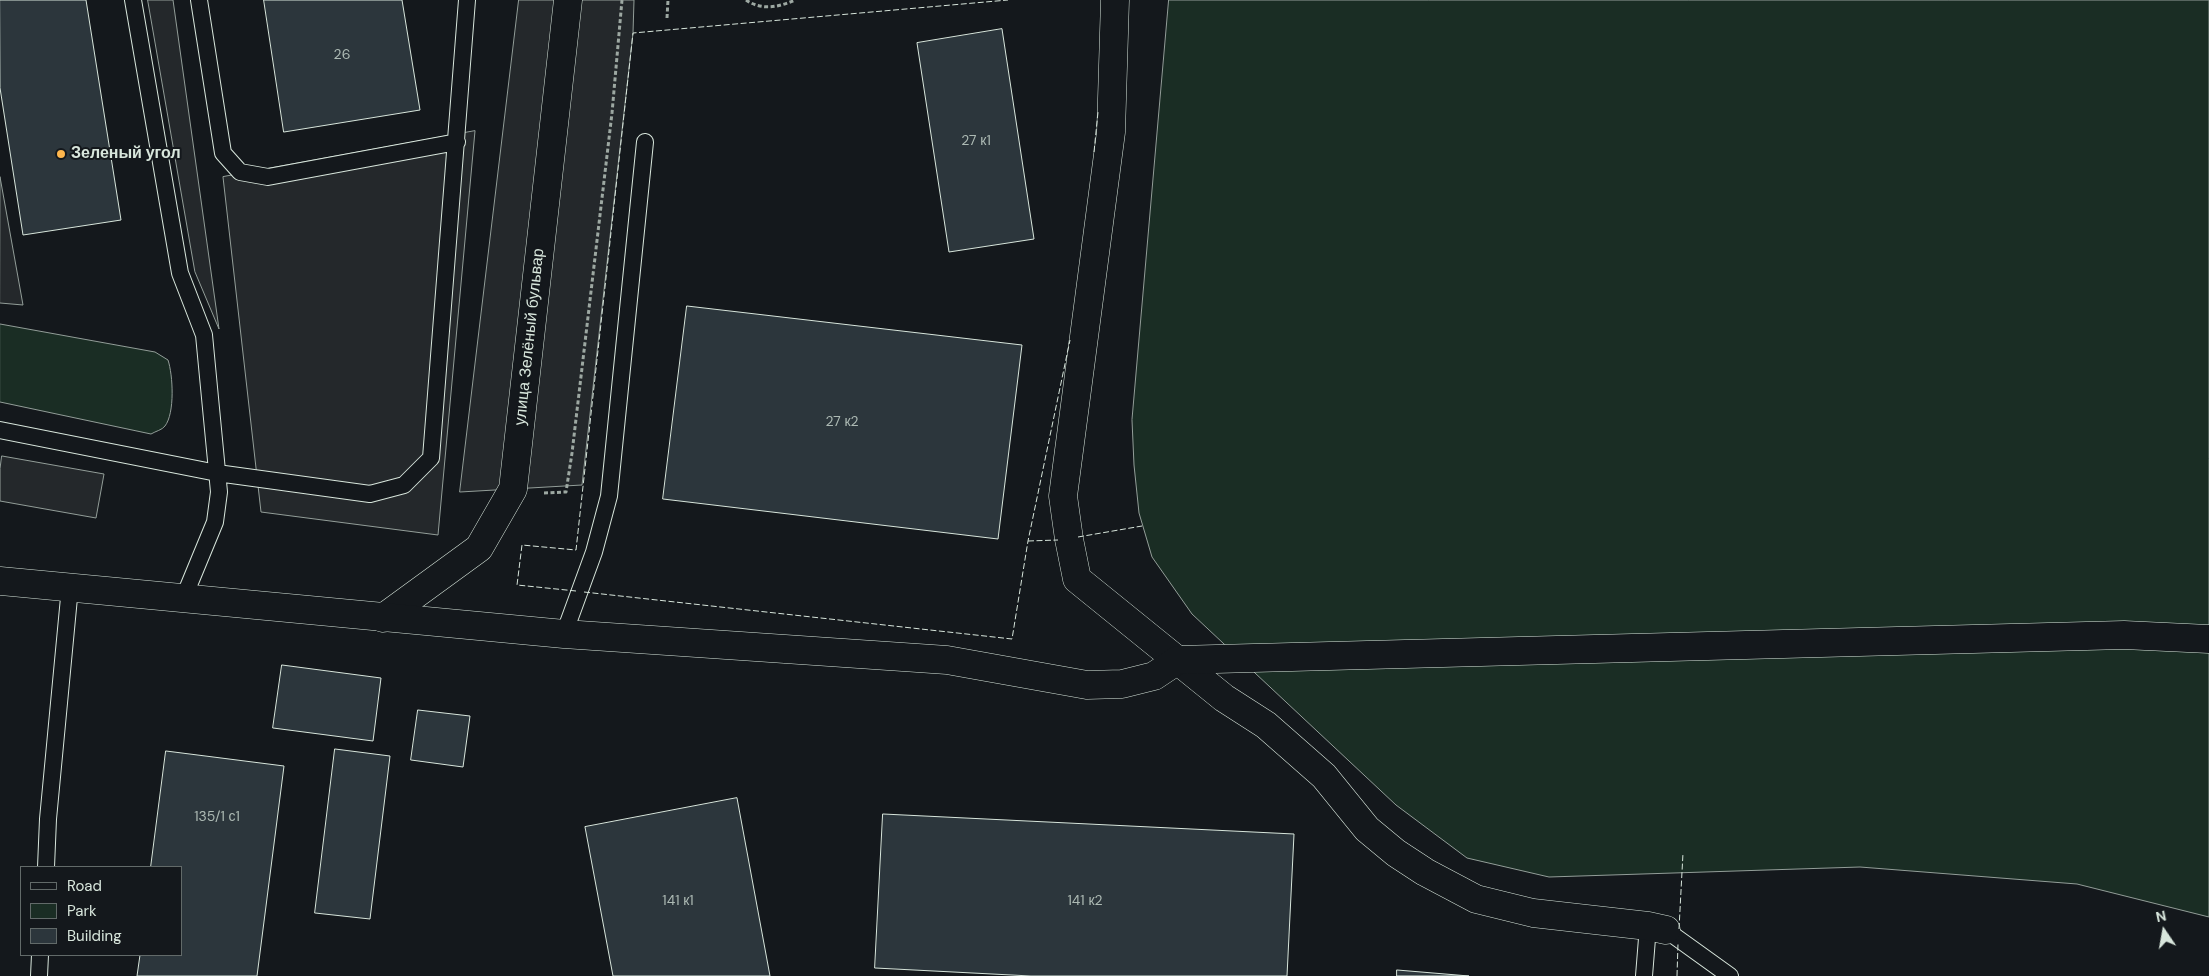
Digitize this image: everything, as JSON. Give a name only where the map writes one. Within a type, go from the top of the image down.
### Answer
[{"type":"main road","name":"улица Зелёный бульвар","points":[[383,618],[479,548],[513,489],[568,0]]},
{"type":"main road","points":[[1115,0],[1111,132],[1063,496],[1068,539],[1078,579],[1224,698],[1266,725],[1324,776],[1367,829],[1396,853],[1425,872],[1476,899],[1533,913],[1657,928]]},
{"type":"main road","points":[[0,581],[70,586],[383,618],[564,634],[947,660],[1086,685],[1122,684],[1154,676],[1178,660],[2124,635],[2209,639]]},
{"type":"lane","points":[[133,0],[180,273],[204,335],[219,492],[216,522],[184,597]]},
{"type":"lane","points":[[199,0],[223,153],[240,172],[268,177],[457,142]]},
{"type":"lane","points":[[0,430],[217,473],[370,494],[404,485],[430,458],[467,0]]},
{"type":"lane","points":[[564,634],[594,552],[609,496],[645,142]]},
{"type":"lane","points":[[46,866],[48,819],[70,586]]},
{"type":"lane","points":[[1644,976],[1657,928],[1730,976]]},
{"type":"lane","points":[[39,976],[40,956]]},
{"type":"path","points":[[541,493],[566,492],[612,113],[622,0]]},
{"type":"path","points":[[667,18],[668,0]]},
{"type":"path","points":[[746,0],[756,7],[780,6],[795,0]]},
{"type":"green space","points":[[1169,0],[2209,0],[2209,917],[2077,884],[1860,867],[1549,877],[1467,858],[1396,805],[1192,614],[1152,557],[1139,513],[1132,420]]},
{"type":"green space","points":[[0,324],[155,352],[168,360],[171,375],[172,403],[165,426],[151,434],[0,402]]},
{"type":"shaded area","points":[[148,0],[173,0],[219,329],[195,272]]},
{"type":"shaded area","points":[[519,0],[634,0],[633,33],[582,485],[460,492]]},
{"type":"shaded area","points":[[475,131],[438,535],[261,512],[223,177]]},
{"type":"shaded area","points":[[0,177],[23,305],[0,303]]},
{"type":"shaded area","points":[[2,456],[104,474],[96,518],[0,501]]},
{"type":"building","name":"Зеленый угол","points":[[0,0],[86,0],[121,220],[23,235],[0,88]]},
{"type":"building","points":[[264,0],[402,0],[420,110],[284,132]]},
{"type":"building","points":[[1002,29],[1034,239],[949,252],[917,43]]},
{"type":"building","points":[[687,306],[1022,345],[998,539],[663,499]]},
{"type":"building","points":[[282,665],[381,678],[373,741],[273,728]]},
{"type":"building","points":[[418,710],[470,716],[463,767],[411,760]]},
{"type":"building","points":[[335,749],[390,756],[370,919],[315,913]]},
{"type":"building","points":[[166,751],[284,766],[257,976],[137,976],[140,956],[182,956],[182,866],[151,866]]},
{"type":"building","points":[[737,798],[770,976],[613,976],[585,827]]},
{"type":"building","points":[[883,814],[1294,834],[1287,976],[1031,976],[875,968]]},
{"type":"building","points":[[1397,970],[1469,976],[1397,976]]},
{"type":"fence","points":[[576,591],[517,585],[522,545],[576,550],[633,33],[1008,0]]},
{"type":"fence","points":[[1094,152],[1098,112]]},
{"type":"fence","points":[[584,592],[1012,639],[1028,541],[1070,340]]},
{"type":"fence","points":[[1078,537],[1142,526]]},
{"type":"fence","points":[[1028,541],[1058,540]]},
{"type":"fence","points":[[1679,929],[1683,853]]},
{"type":"fence","points":[[1677,976],[1678,944]]},
{"type":"place","name":"Зеленый угол","points":[[61,154]]}]
